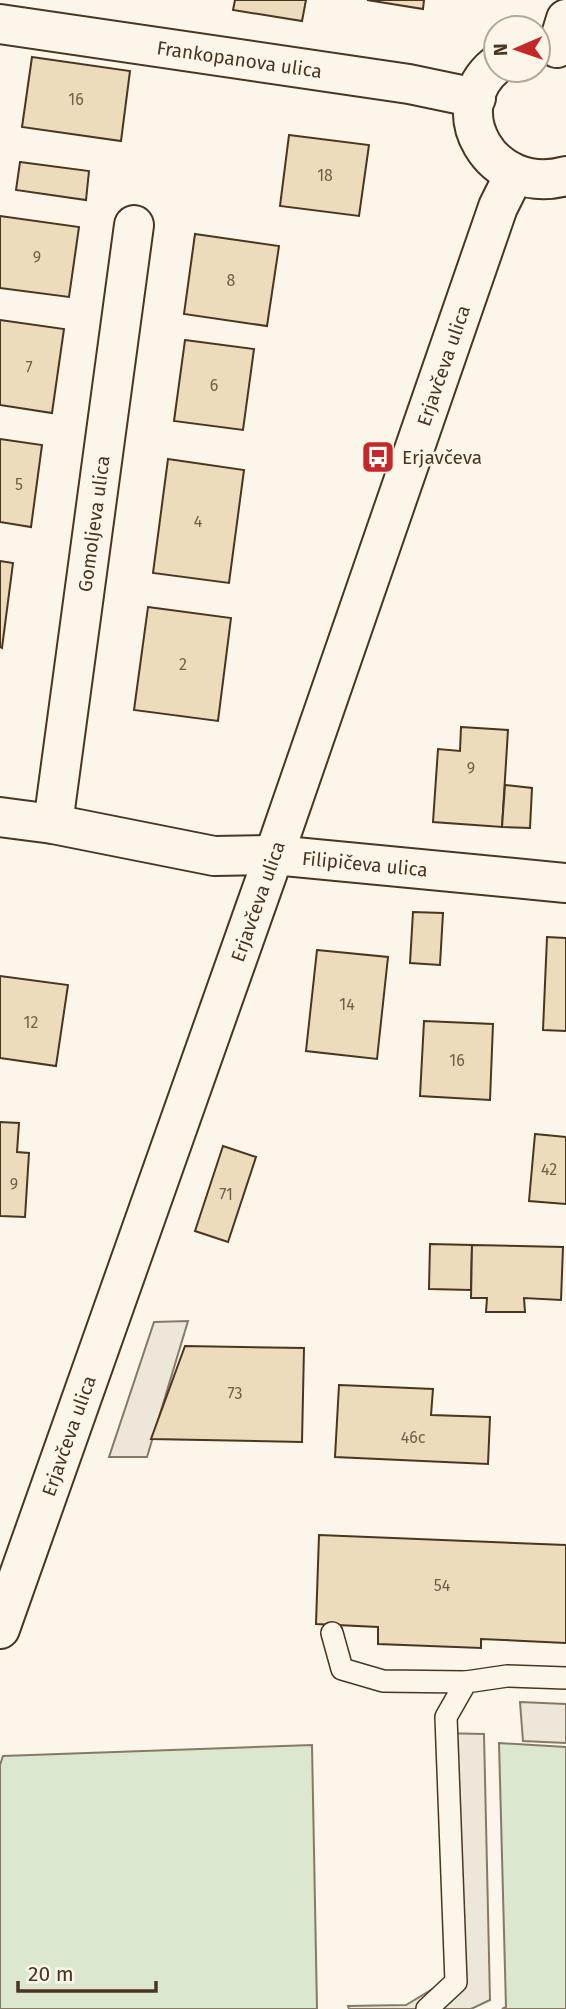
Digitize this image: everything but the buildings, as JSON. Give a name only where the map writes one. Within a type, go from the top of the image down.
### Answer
[{"type":"street","name":"Frankopanova ulica","points":[[0,24],[409,84],[475,98]]},
{"type":"street","points":[[482,82],[475,98],[474,117],[479,139],[488,156],[514,175],[544,181],[566,176]]},
{"type":"street","name":"Erjavčeva ulica","points":[[0,1629],[274,855],[498,207],[514,175]]},
{"type":"street","name":"Gomoljeva ulica","points":[[52,824],[134,225]]},
{"type":"street","name":"Filipičeva ulica","points":[[0,817],[52,824],[214,856],[274,855],[566,883]]},
{"type":"lane","points":[[332,1633],[342,1669],[383,1681],[466,1682],[507,1676],[566,1678]]},
{"type":"lane","points":[[427,2009],[456,1982],[446,1717],[466,1682]]},
{"type":"green space","points":[[499,1743],[566,1747],[566,2009],[502,2009],[506,2007]]},
{"type":"green space","points":[[312,1745],[317,2009],[0,2009],[0,1765],[3,1756]]},
{"type":"shaded area","points":[[188,1321],[147,1457],[109,1457],[154,1322]]},
{"type":"shaded area","points":[[520,1702],[566,1704],[566,1743],[523,1741]]},
{"type":"shaded area","points":[[439,1733],[484,1734],[490,2000],[471,2009],[349,2009],[348,2006],[406,2005],[449,1979]]},
{"type":"place","name":"Erjavčeva","points":[[378,457]]}]
